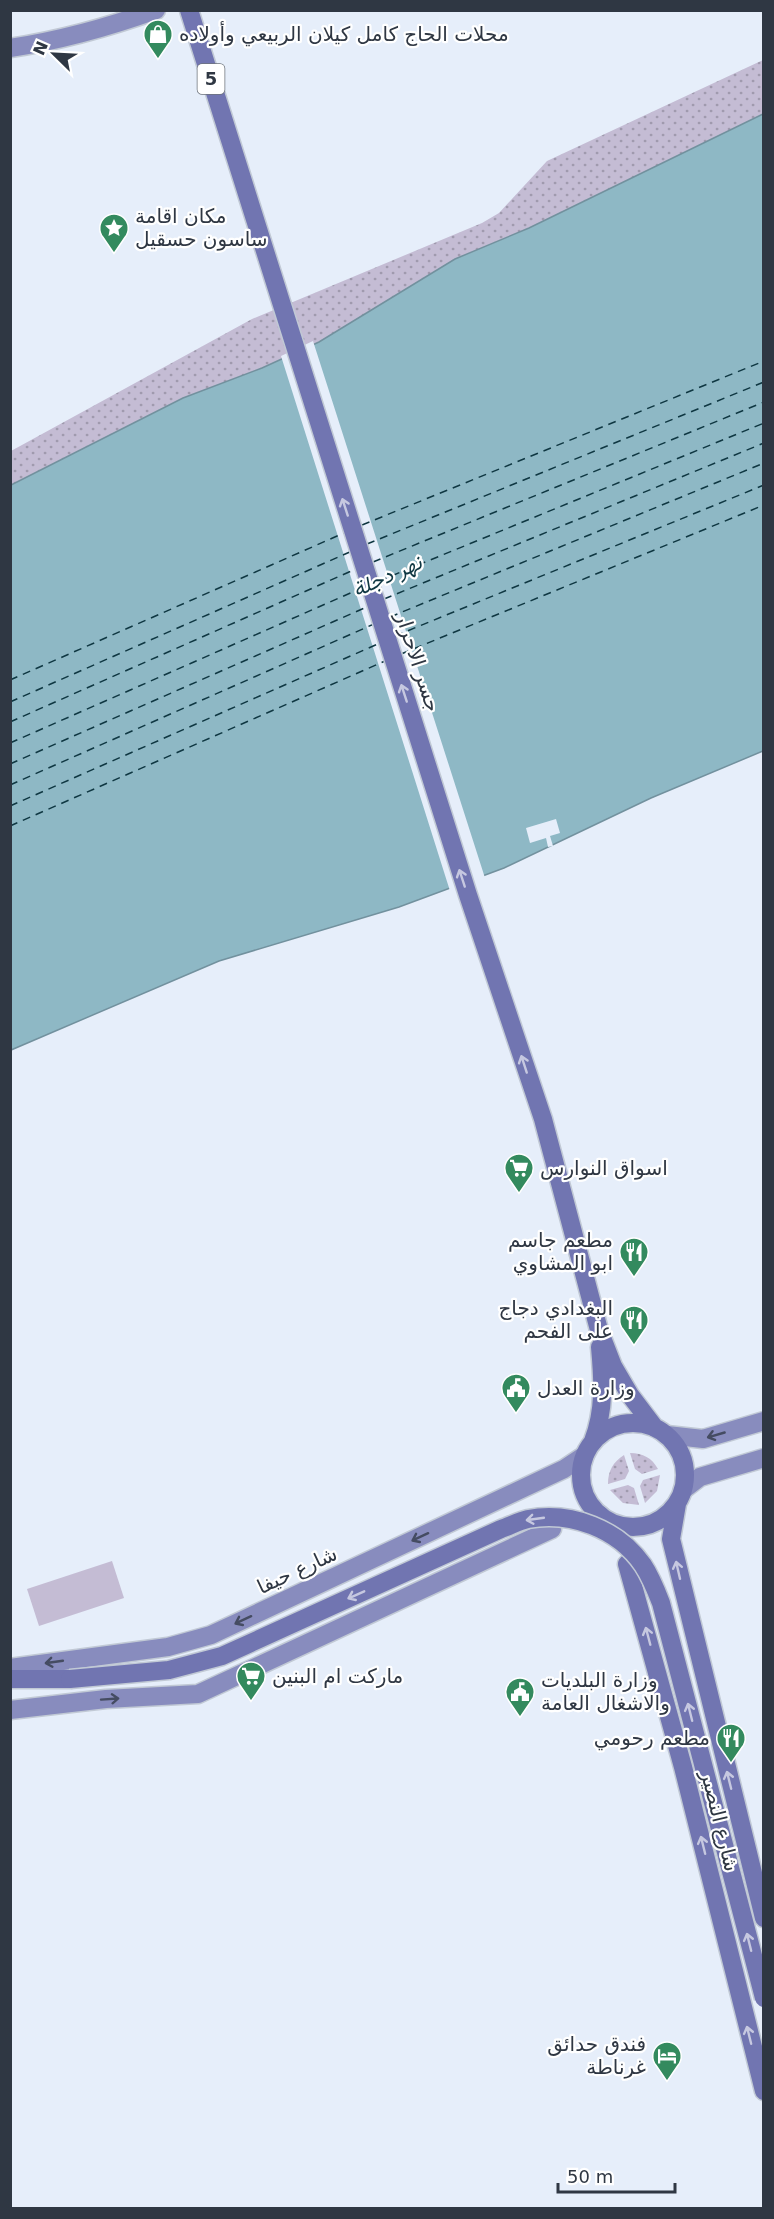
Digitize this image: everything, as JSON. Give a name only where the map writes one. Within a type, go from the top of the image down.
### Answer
[{"type":"main road","points":[[10,48],[91,33],[156,10]]},
{"type":"main road","name":"جسر الاحرار","points":[[189,10],[464,884],[543,1119],[599,1330]]},
{"type":"main road","points":[[599,1330],[614,1366],[630,1395],[677,1446],[683,1459],[685,1474],[680,1497]]},
{"type":"main road","points":[[599,1330],[603,1400],[599,1426],[581,1471],[583,1488],[589,1503],[598,1515],[633,1532],[665,1516],[700,1477],[764,1458]]},
{"type":"main road","points":[[589,1448],[606,1431],[622,1424],[639,1423],[661,1431],[703,1439],[764,1421]]},
{"type":"main road","name":"شارع حيفا","points":[[10,1668],[168,1647],[211,1635],[564,1469],[589,1448]]},
{"type":"main road","name":"شارع النصیر","points":[[680,1497],[671,1539],[764,1918]]},
{"type":"main road","points":[[10,1679],[70,1679],[169,1670],[222,1656],[501,1529],[526,1520],[558,1517],[577,1520],[600,1529],[621,1542],[642,1564],[661,1603],[764,1998]]},
{"type":"main road","points":[[460,1518],[473,1521],[487,1535],[488,1549],[483,1561]]},
{"type":"main road","points":[[10,1710],[106,1699],[198,1694],[552,1529]]},
{"type":"main road","name":"شارع النصیر","points":[[627,1564],[683,1767],[764,2091]]},
{"type":"shaded area","points":[[763,60],[763,114],[529,228],[455,259],[319,342],[262,368],[183,398],[11,485],[11,451],[252,319],[482,223],[499,213],[547,161]]},
{"type":"shaded area","points":[[630,1453],[647,1457],[658,1469],[642,1474],[635,1469]]},
{"type":"shaded area","points":[[624,1455],[629,1471],[625,1479],[608,1484],[612,1467]]},
{"type":"shaded area","points":[[660,1475],[657,1491],[645,1503],[640,1486],[643,1480]]},
{"type":"shaded area","points":[[628,1485],[634,1488],[639,1505],[623,1503],[610,1490]]},
{"type":"shaded area","points":[[112,1561],[124,1598],[39,1626],[27,1589]]},
{"type":"water","name":"نهر دجلة","points":[[763,114],[763,751],[651,798],[504,868],[399,907],[219,961],[11,1050],[11,485],[183,398],[262,368],[319,342],[455,259],[529,228]]},
{"type":"pier","points":[[313,341],[485,878],[450,891],[281,356]]},
{"type":"pier","points":[[556,819],[560,833],[550,836],[553,846],[548,847],[546,838],[530,843],[526,828]]},
{"type":"ferry route","points":[[362,525],[764,361]]},
{"type":"ferry route","points":[[367,544],[764,382]]},
{"type":"ferry route","points":[[373,562],[764,402]]},
{"type":"ferry route","points":[[379,581],[764,423]]},
{"type":"ferry route","points":[[384,599],[764,443]]},
{"type":"ferry route","points":[[390,617],[764,463]]},
{"type":"ferry route","points":[[395,636],[764,485]]},
{"type":"ferry route","points":[[401,654],[764,505]]},
{"type":"ferry route","points":[[10,680],[344,533]]},
{"type":"ferry route","points":[[10,702],[352,551]]},
{"type":"ferry route","points":[[10,722],[358,568]]},
{"type":"ferry route","points":[[10,743],[364,587]]},
{"type":"ferry route","points":[[10,764],[369,606]]},
{"type":"ferry route","points":[[10,785],[374,624]]},
{"type":"ferry route","points":[[10,806],[380,643]]},
{"type":"ferry route","points":[[10,826],[385,661]]},
{"type":"place","name":"محلات الحاج كامل كيلان الربيعي وأولاده","points":[[158,60]]},
{"type":"place","name":"مكان اقامة ساسون حسقيل","points":[[114,254]]},
{"type":"place","name":"اسواق النوارس","points":[[519,1194]]},
{"type":"place","name":"مطعم جاسم ابو المشاوي","points":[[634,1278]]},
{"type":"place","name":"البغدادي دجاج على الفحم","points":[[634,1346]]},
{"type":"place","name":"وزارة العدل","points":[[516,1414]]},
{"type":"place","name":"ماركت ام البنين","points":[[251,1702]]},
{"type":"place","name":"وزارة البلديات والاشغال العامة","points":[[520,1718]]},
{"type":"place","name":"مطعم رحومي","points":[[731,1764]]},
{"type":"place","name":"فندق حدائق غرناطة","points":[[667,2082]]}]
